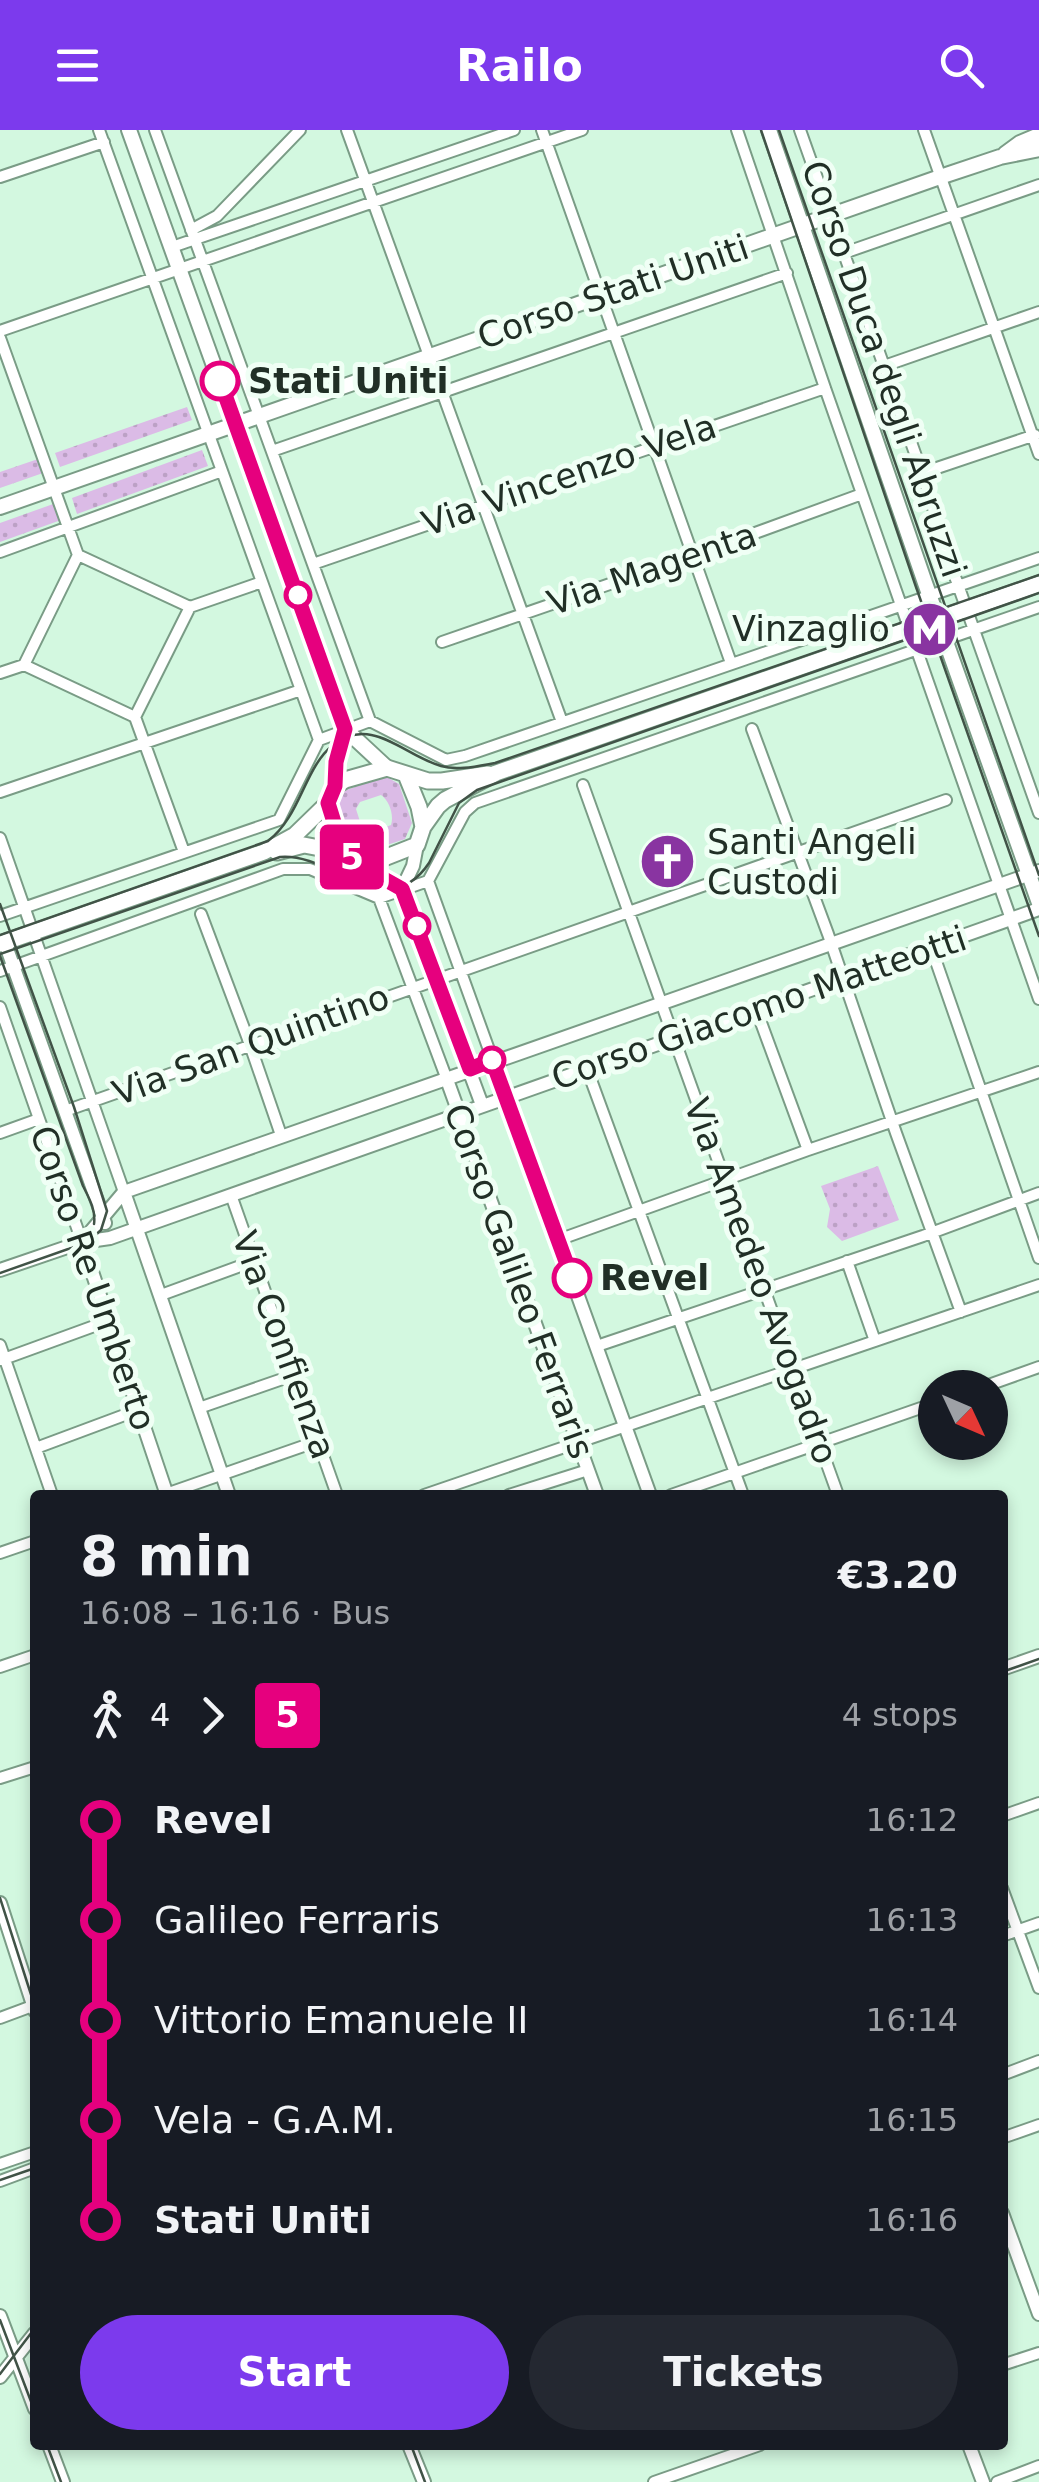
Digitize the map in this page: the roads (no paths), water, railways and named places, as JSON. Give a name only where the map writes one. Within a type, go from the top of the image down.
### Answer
[{"type":"main road","points":[[129,130],[345,729],[388,768],[406,775],[442,782],[496,773]]},
{"type":"main road","name":"Corso Duca degli Abruzzi","points":[[769,130],[938,619],[1034,873],[1039,906]]},
{"type":"main road","name":"Corso Stati Uniti","points":[[1000,157],[1039,136]]},
{"type":"main road","name":"Corso Stati Uniti","points":[[0,507],[940,177],[1039,149]]},
{"type":"main road","points":[[264,852],[304,844],[346,852],[362,863],[384,858],[417,845],[438,806],[496,773],[1039,584]]},
{"type":"main road","points":[[2,938],[32,934],[264,852],[296,835],[328,803],[335,786],[336,762],[345,729]]},
{"type":"main road","points":[[335,786],[352,776],[388,768]]},
{"type":"main road","points":[[406,775],[423,828]]},
{"type":"main road","points":[[328,803],[346,852]]},
{"type":"street","points":[[99,130],[319,740]]},
{"type":"street","points":[[155,130],[370,720],[446,760],[1039,558]]},
{"type":"street","points":[[172,248],[217,216],[300,130]]},
{"type":"street","points":[[347,130],[562,722]]},
{"type":"street","points":[[192,235],[243,223],[514,130]]},
{"type":"street","points":[[0,330],[372,201],[544,136],[582,130]]},
{"type":"street","name":"Corso Duca degli Abruzzi","points":[[737,130],[916,650],[956,797],[1000,884],[1039,999]]},
{"type":"street","name":"Corso Duca degli Abruzzi","points":[[800,130],[1039,813]]},
{"type":"street","points":[[924,130],[1036,435],[1039,454]]},
{"type":"street","points":[[544,136],[731,663]]},
{"type":"street","points":[[0,177],[104,142]]},
{"type":"street","points":[[844,254],[1039,185]]},
{"type":"street","points":[[229,204],[243,223]]},
{"type":"street","name":"Corso Stati Uniti","points":[[272,451],[787,273]]},
{"type":"street","points":[[884,366],[1039,312]]},
{"type":"street","points":[[0,338],[78,555],[24,665]]},
{"type":"street","name":"Via Vincenzo Vela","points":[[313,564],[825,388]]},
{"type":"street","points":[[922,473],[1036,435]]},
{"type":"street","points":[[0,552],[222,472]]},
{"type":"street","name":"Via Magenta","points":[[442,642],[862,494]]},
{"type":"street","points":[[78,555],[190,607],[262,582]]},
{"type":"street","points":[[135,717],[190,607]]},
{"type":"street","points":[[7,969],[198,907],[278,870],[310,869],[380,898],[428,881],[465,812],[475,803],[580,776],[1039,607]]},
{"type":"street","points":[[0,673],[24,665],[135,717],[184,852]]},
{"type":"street","points":[[0,792],[301,690]]},
{"type":"street","points":[[0,916],[279,820],[319,740],[370,720]]},
{"type":"street","points":[[752,729],[961,1312]]},
{"type":"street","points":[[1025,774],[1039,769]]},
{"type":"street","name":"Via Amedeo Avogadro","points":[[580,776],[836,1490]]},
{"type":"street","name":"Via San Quintino","points":[[65,1110],[956,797]]},
{"type":"street","name":"Corso Re Umberto","points":[[0,838],[226,1490]]},
{"type":"street","points":[[402,889],[417,845]]},
{"type":"street","points":[[362,863],[402,889]]},
{"type":"street","name":"Corso Giacomo Matteotti","points":[[124,1192],[1034,873]]},
{"type":"street","name":"Corso Galileo Ferraris","points":[[428,881],[648,1490]]},
{"type":"street","name":"Corso Galileo Ferraris","points":[[402,889],[482,1106]]},
{"type":"street","name":"Corso Galileo Ferraris","points":[[380,898],[595,1490]]},
{"type":"street","name":"Corso Giacomo Matteotti","points":[[0,1270],[82,1242],[136,1229],[1012,919],[1039,906]]},
{"type":"street","points":[[198,907],[281,1135]]},
{"type":"street","name":"Corso Re Umberto","points":[[2,938],[7,969],[65,1110],[110,1238]]},
{"type":"street","points":[[931,947],[1039,1258]]},
{"type":"street","name":"Corso Re Umberto","points":[[0,1007],[164,1490]]},
{"type":"street","points":[[756,1009],[808,1150]]},
{"type":"street","points":[[587,1068],[740,1490]]},
{"type":"street","points":[[558,1240],[1039,1072]]},
{"type":"street","points":[[0,1134],[39,1119]]},
{"type":"street","name":"Corso Re Umberto","points":[[91,1184],[113,1193],[124,1192]]},
{"type":"street","points":[[82,1242],[124,1192]]},
{"type":"street","points":[[597,1346],[1039,1193]]},
{"type":"street","name":"Via Confienza","points":[[230,1195],[335,1490]]},
{"type":"street","points":[[161,1295],[254,1261]]},
{"type":"street","points":[[847,1262],[874,1340]]},
{"type":"street","points":[[439,1490],[1039,1285]]},
{"type":"street","points":[[2,1359],[108,1321]]},
{"type":"street","points":[[0,1346],[50,1490]]},
{"type":"street","points":[[1008,1378],[1039,1367]]},
{"type":"street","points":[[200,1408],[294,1375]]},
{"type":"street","points":[[685,1490],[918,1409]]},
{"type":"street","points":[[36,1448],[138,1410]]},
{"type":"street","points":[[176,1490],[318,1441]]},
{"type":"street","points":[[526,1490],[588,1470]]},
{"type":"street","points":[[0,1552],[30,1543]]},
{"type":"street","points":[[0,1667],[30,1657]]},
{"type":"street","points":[[1008,1668],[1038,1661]]},
{"type":"street","points":[[0,1778],[30,1769]]},
{"type":"street","points":[[1008,1814],[1039,1803]]},
{"type":"street","points":[[0,1903],[30,1995]]},
{"type":"street","points":[[1008,1904],[1039,1988]]},
{"type":"street","points":[[1008,1934],[1039,1922]]},
{"type":"street","points":[[0,2018],[30,2008]]},
{"type":"street","points":[[1008,2072],[1039,2061]]},
{"type":"street","points":[[1008,2136],[1039,2124]]},
{"type":"street","points":[[0,2164],[30,2154]]},
{"type":"street","points":[[0,2181],[30,2170]]},
{"type":"street","points":[[1008,2229],[1039,2314]]},
{"type":"street","points":[[0,2316],[30,2395]]},
{"type":"street","points":[[0,2377],[30,2339]]},
{"type":"street","points":[[1008,2363],[1039,2352]]},
{"type":"street","points":[[50,2450],[62,2482]]},
{"type":"street","points":[[412,2450],[424,2482]]},
{"type":"street","points":[[654,2482],[746,2450]]},
{"type":"street","points":[[971,2450],[982,2482]]},
{"type":"street","points":[[997,2482],[1039,2466]]},
{"type":"tram line","points":[[761,130],[1039,936]]},
{"type":"tram line","points":[[779,130],[1039,875]]},
{"type":"tram line","points":[[0,935],[268,841],[288,819],[323,755],[347,737],[374,736],[447,767],[495,763],[1039,575]]},
{"type":"tram line","points":[[0,954],[280,857],[300,858],[358,882],[395,888],[413,881],[429,863],[459,803],[477,790],[1039,593]]},
{"type":"tram line","points":[[0,904],[74,1107],[107,1211],[101,1230],[88,1242],[0,1273]]},
{"type":"tram line","points":[[0,956],[92,1204],[94,1224]]},
{"type":"tram line","points":[[1008,1670],[1039,1659]]},
{"type":"tram line","points":[[0,1898],[30,1991]]},
{"type":"tram line","points":[[0,2180],[30,2170]]},
{"type":"tram line","points":[[0,2320],[30,2399]]},
{"type":"tram line","points":[[0,2374],[30,2335]]},
{"type":"tram line","points":[[49,2450],[61,2482]]},
{"type":"tram line","points":[[413,2450],[425,2482]]},
{"type":"place","name":"Stati Uniti","points":[[220,381]]},
{"type":"place","name":"Vinzaglio","points":[[929,629]]},
{"type":"place","name":"Santi Angeli Custodi","points":[[668,862]]},
{"type":"place","name":"Revel","points":[[572,1278]]}]
